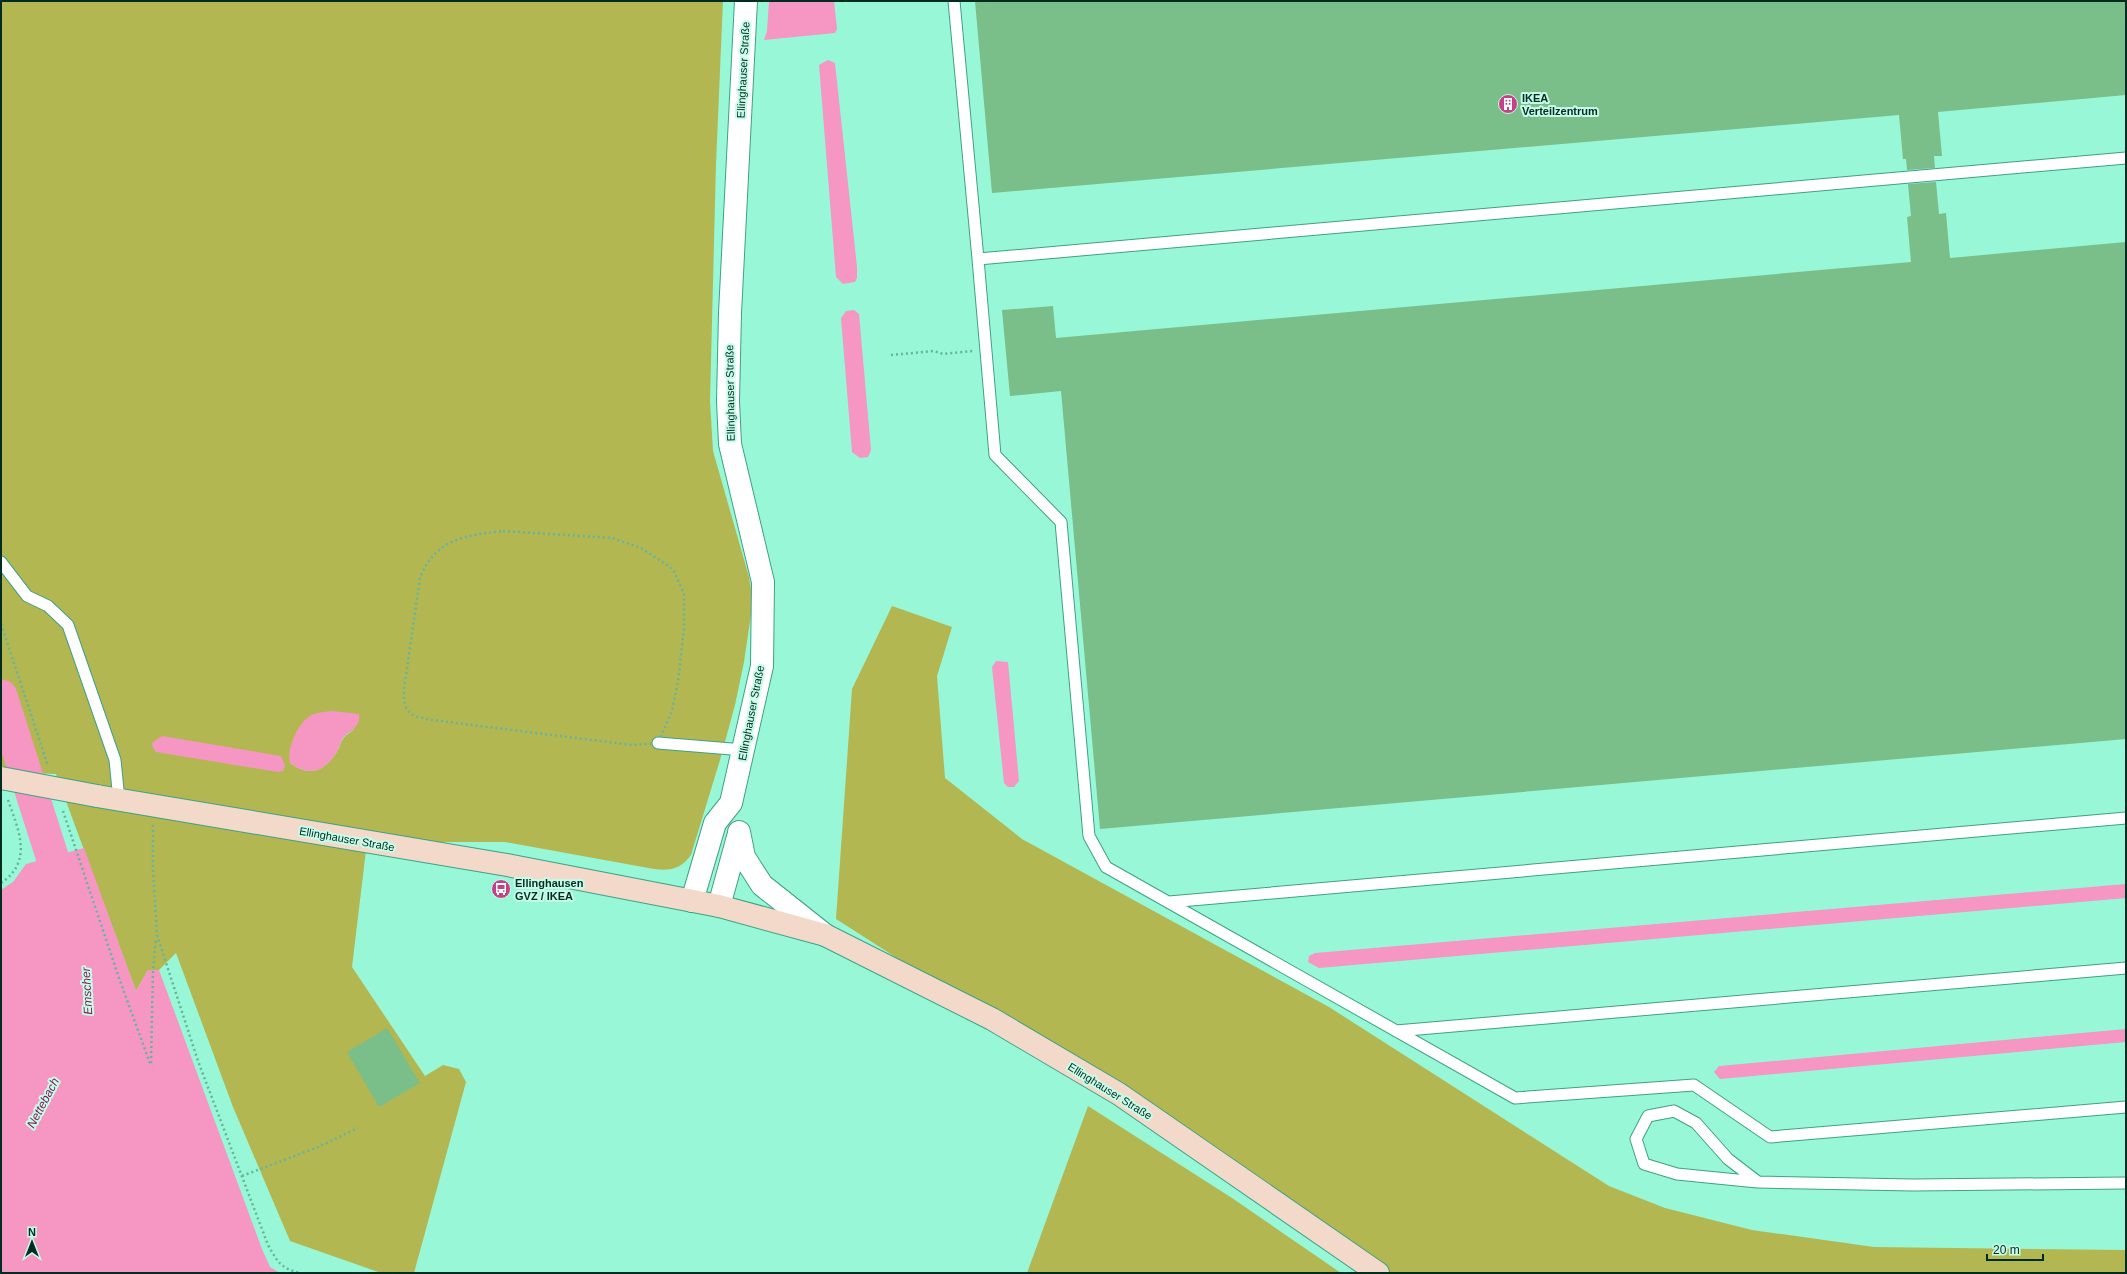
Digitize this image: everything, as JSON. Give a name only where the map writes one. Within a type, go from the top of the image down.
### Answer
[{"type":"main road","name":"Ellinghauser Straße","points":[[3,786],[97,796],[507,865],[719,906],[825,935],[992,1019],[1119,1094],[1378,1273]]},
{"type":"street","name":"Ellinghauser Straße","points":[[692,901],[715,823],[731,803],[762,666],[763,582],[730,444],[728,401],[730,313],[746,1]]},
{"type":"street","name":"Ellinghauser Straße","points":[[719,906],[740,828],[731,803]]},
{"type":"street","name":"Ellinghauser Straße","points":[[739,832],[744,857],[762,885],[825,935]]},
{"type":"lane","points":[[954,1],[995,455],[1061,522],[1089,836],[1106,867],[1515,1098],[1694,1085],[1770,1137],[2126,1107]]},
{"type":"lane","points":[[978,259],[2126,158]]},
{"type":"lane","points":[[1,562],[27,596],[48,606],[68,626],[115,760],[119,800]]},
{"type":"lane","points":[[658,743],[744,750]]},
{"type":"lane","points":[[1169,902],[2126,818]]},
{"type":"lane","points":[[1396,1031],[2126,968]]},
{"type":"lane","points":[[1758,1182],[1728,1159],[1696,1123],[1674,1111],[1648,1116],[1636,1139],[1644,1164],[1678,1174],[1758,1182],[1913,1185],[2126,1182]]},
{"type":"path","points":[[891,355],[934,351],[943,354],[973,351]]},
{"type":"path","points":[[503,530],[612,538],[641,548],[673,569],[684,594],[684,628],[678,681],[672,711],[658,743],[632,745],[432,720],[416,717],[408,712],[403,702],[404,689],[420,578],[426,562],[438,550],[454,540],[476,534],[503,530]]},
{"type":"path","points":[[1,624],[49,767]]},
{"type":"path","points":[[1,883],[16,869],[22,853],[20,835],[3,786]]},
{"type":"path","points":[[61,805],[116,970],[151,1066],[153,970],[157,935],[152,871],[153,806]]},
{"type":"path","points":[[157,935],[198,1061],[268,1245],[278,1264],[289,1270],[300,1273]]},
{"type":"path","points":[[242,1176],[318,1147],[358,1128]]},
{"type":"shaded area","points":[[1,1],[723,1],[716,164],[710,401],[713,451],[749,577],[753,601],[744,662],[735,705],[691,855],[687,860],[675,868],[665,870],[654,869],[505,842],[367,842],[352,967],[425,1076],[443,1065],[459,1069],[466,1082],[414,1273],[381,1273],[290,1241],[233,1107],[176,953],[159,970],[148,970],[136,991],[56,774],[1,772]],"holes":[[[355,729],[344,738],[333,757],[323,767],[311,771],[298,768],[290,763]]]},
{"type":"shaded area","points":[[892,606],[952,627],[937,676],[945,778],[1022,839],[1329,1007],[1609,1186],[1665,1208],[1752,1230],[1874,1247],[2126,1250],[2126,1273],[1378,1273],[992,1019],[836,919],[852,689]]},
{"type":"shaded area","points":[[1088,1106],[1232,1198],[1341,1273],[1027,1273]]},
{"type":"water","points":[[769,1],[834,1],[837,29],[835,33],[764,40],[767,31]]},
{"type":"water","points":[[828,60],[835,63],[857,267],[857,278],[855,282],[843,284],[836,277],[819,65]]},
{"type":"water","points":[[854,310],[859,314],[871,450],[868,457],[860,458],[852,452],[841,318],[846,311]]},
{"type":"water","points":[[996,661],[1008,662],[1019,781],[1014,787],[1008,787],[1004,783],[992,667]]},
{"type":"water","points":[[332,711],[359,714],[357,725],[342,739],[338,750],[333,757],[323,767],[311,771],[298,768],[290,763],[289,758],[291,744],[301,724],[312,715]]},
{"type":"water","points":[[162,736],[281,756],[285,765],[283,771],[278,772],[156,752],[152,743]]},
{"type":"water","name":"Nettebach","points":[[84,848],[136,991],[148,970],[159,970],[262,1249],[270,1267],[280,1273],[1,1273],[1,890],[13,882],[26,864]]},
{"type":"water","points":[[2126,884],[2126,898],[1319,968],[1308,962],[1309,956],[1315,953]]},
{"type":"water","points":[[2126,1029],[2126,1042],[1720,1079],[1714,1072],[1719,1066]]},
{"type":"building","name":"IKEA Verteilzentrum","points":[[975,1],[2126,1],[2126,95],[1938,112],[1942,156],[1934,156],[1935,168],[1907,170],[1906,159],[1903,159],[1899,115],[992,193]]},
{"type":"building","points":[[1936,182],[1939,214],[1946,213],[1950,258],[2126,242],[2126,739],[1100,829],[1061,391],[1010,396],[1002,310],[1053,306],[1056,338],[1911,262],[1907,217],[1911,216],[1908,184]]},
{"type":"building","points":[[387,1028],[420,1083],[379,1107],[347,1052]]},
{"type":"waterway","name":"Emscher","points":[[1,696],[66,900]]},
{"type":"place","name":"IKEA Verteilzentrum","points":[[1508,104]]},
{"type":"place","name":"Ellinghausen GVZ / IKEA","points":[[501,889]]}]
